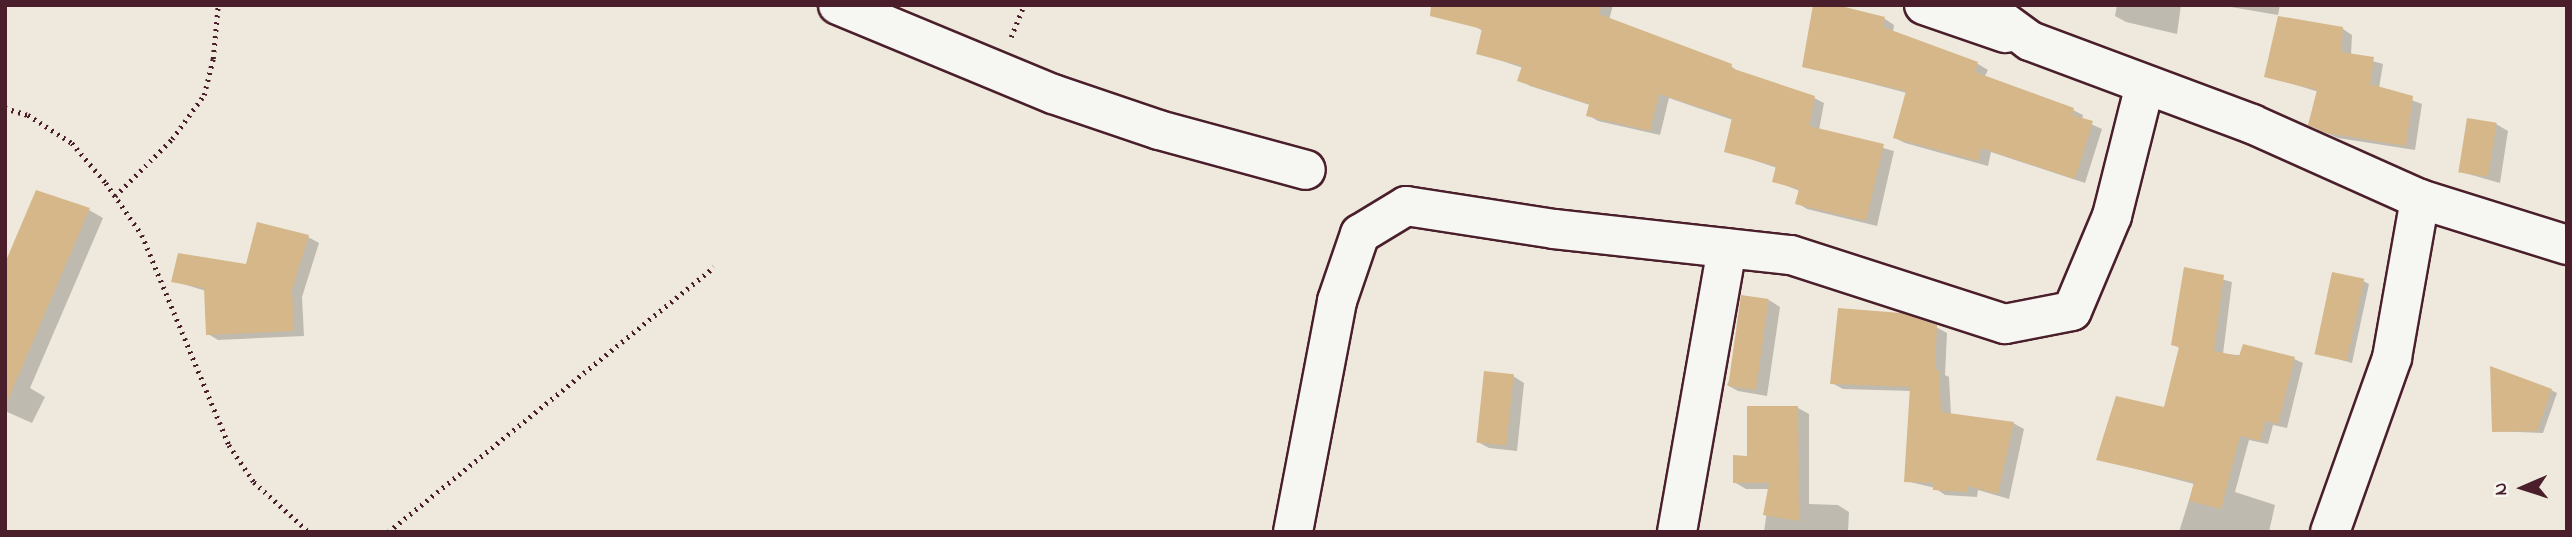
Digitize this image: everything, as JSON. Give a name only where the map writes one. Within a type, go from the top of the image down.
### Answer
[{"type":"street","points":[[838,5],[1053,94],[1159,130],[1306,170]]},
{"type":"street","points":[[1924,5],[2030,41],[2252,124],[2420,199],[2567,245]]},
{"type":"street","points":[[1981,5],[2030,41]]},
{"type":"street","points":[[1293,532],[1337,301],[1360,234],[1406,206],[1554,229],[1791,255],[2005,324],[2072,311],[2112,216],[2145,85]]},
{"type":"street","points":[[2330,532],[2392,358],[2420,199]]},
{"type":"street","points":[[1676,532],[1727,248]]},
{"type":"path","points":[[115,196],[172,139],[204,95],[213,59],[218,5]]},
{"type":"path","points":[[5,108],[28,115],[72,143],[115,196],[142,235],[229,445],[254,482],[309,532]]},
{"type":"path","points":[[388,532],[714,267]]},
{"type":"building","points":[[1431,5],[1602,5],[1599,14],[1732,64],[1731,68],[1815,96],[1809,126],[1884,144],[1866,221],[1795,204],[1799,189],[1772,182],[1776,166],[1724,152],[1732,118],[1659,94],[1650,131],[1586,116],[1589,104],[1517,81],[1522,66],[1476,54],[1482,29],[1430,16]]},
{"type":"building","points":[[1813,5],[1837,5],[1885,17],[1883,27],[1978,62],[1975,72],[2074,108],[2072,115],[2093,121],[2075,179],[1981,148],[1978,161],[1893,138],[1906,91],[1802,67]]},
{"type":"building","points":[[2278,16],[2343,27],[2341,52],[2374,57],[2370,84],[2413,96],[2406,146],[2326,133],[2308,125],[2317,90],[2264,77]]},
{"type":"building","points":[[2467,118],[2497,123],[2488,177],[2458,172]]},
{"type":"building","points":[[36,190],[90,208],[5,407],[5,263]]},
{"type":"building","points":[[257,222],[309,235],[292,290],[294,331],[206,335],[204,288],[171,282],[178,253],[246,264]]},
{"type":"building","points":[[2184,267],[2224,275],[2214,351],[2239,356],[2243,344],[2295,357],[2278,424],[2265,421],[2260,441],[2240,436],[2221,509],[2189,501],[2194,482],[2096,460],[2116,396],[2164,407],[2179,347],[2171,345]]},
{"type":"building","points":[[2332,272],[2364,279],[2347,361],[2315,354]]},
{"type":"building","points":[[1741,295],[1769,299],[1756,390],[1728,386]]},
{"type":"building","points":[[1838,308],[1901,313],[1937,325],[1935,370],[1939,370],[1941,412],[2014,422],[1998,494],[1967,486],[1967,492],[1933,490],[1933,483],[1904,482],[1910,387],[1830,384]]},
{"type":"building","points":[[2490,366],[2552,389],[2537,431],[2492,432]]},
{"type":"building","points":[[1484,371],[1514,374],[1506,446],[1476,443]]},
{"type":"building","points":[[1747,406],[1798,406],[1799,521],[1763,515],[1769,483],[1733,483],[1733,455],[1747,456]]}]
